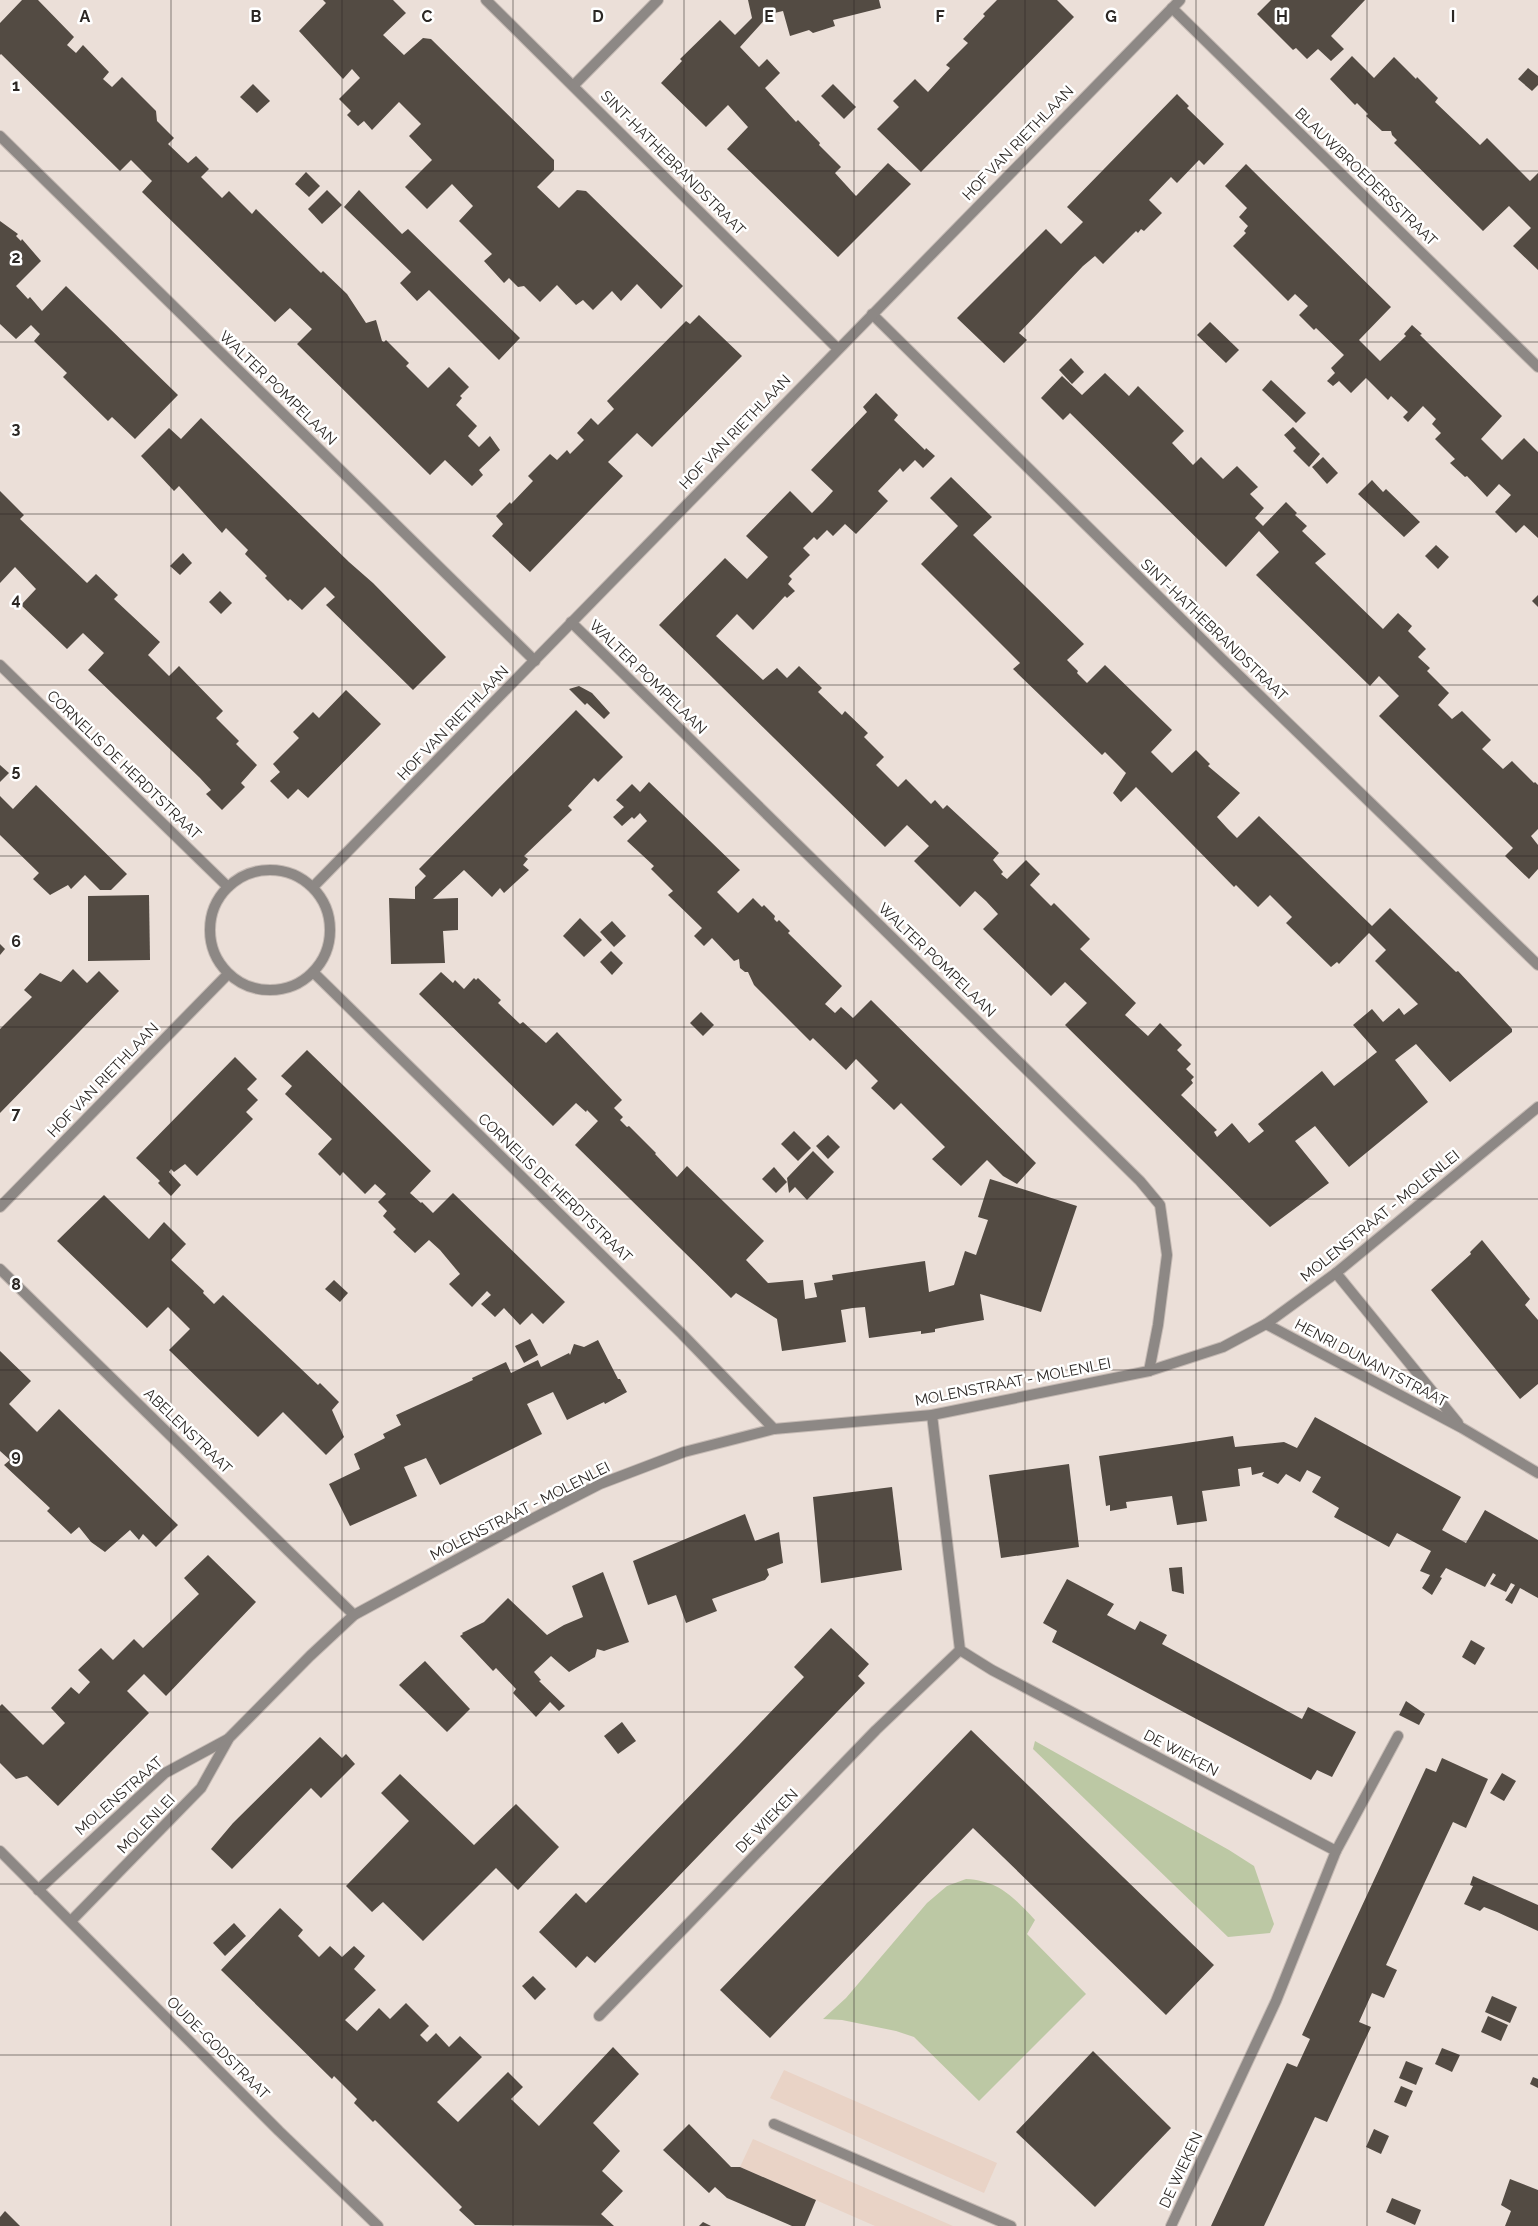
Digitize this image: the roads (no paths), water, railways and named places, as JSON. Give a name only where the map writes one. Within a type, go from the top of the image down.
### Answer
[{"type":"street","name":"SINT-HATHEBRANDSTRAAT","points":[[486,0],[574,85],[838,349]]},
{"type":"street","points":[[574,85],[658,0]]},
{"type":"street","name":"HOF VAN RIETHLAAN","points":[[313,887],[1180,0]]},
{"type":"street","name":"BLAUWBROEDERSSTRAAT","points":[[1172,8],[1538,367]]},
{"type":"street","name":"WALTER POMPELAAN","points":[[0,136],[534,661]]},
{"type":"street","name":"SINT-HATHEBRANDSTRAAT","points":[[872,314],[1223,660],[1538,965]]},
{"type":"street","name":"WALTER POMPELAAN","points":[[571,622],[1140,1180],[1160,1205],[1167,1255],[1158,1325],[1149,1371]]},
{"type":"street","name":"CORNELIS DE HERDTSTRAAT","points":[[0,665],[228,887]]},
{"type":"street","points":[[261,870],[280,870],[297,876],[313,887],[324,902],[329,920],[330,939],[324,957],[313,972],[294,985],[271,990],[247,986],[228,974],[214,954],[209,930],[214,907],[228,887],[243,876],[261,870]]},
{"type":"street","name":"CORNELIS DE HERDTSTRAAT","points":[[313,972],[675,1328],[774,1429]]},
{"type":"street","name":"HOF VAN RIETHLAAN","points":[[0,1207],[228,974]]},
{"type":"street","name":"MOLENSTRAAT - MOLENLEI","points":[[229,1738],[310,1656],[354,1615],[600,1484],[684,1452],[774,1429],[932,1415],[1149,1371],[1223,1347],[1266,1324],[1336,1273],[1538,1106]]},
{"type":"street","name":"ABELENSTRAAT","points":[[0,1269],[354,1615]]},
{"type":"street","name":"HENRI DUNANTSTRAAT","points":[[1336,1273],[1462,1428]]},
{"type":"street","name":"HENRI DUNANTSTRAAT","points":[[1266,1324],[1462,1428],[1538,1473]]},
{"type":"street","points":[[932,1415],[960,1650]]},
{"type":"street","name":"DE WIEKEN","points":[[598,2016],[876,1730],[960,1650],[992,1670],[1336,1851]]},
{"type":"street","name":"DE WIEKEN","points":[[1171,2226],[1276,2001],[1336,1851],[1398,1736]]},
{"type":"street","name":"MOLENSTRAAT","points":[[38,1890],[165,1773],[229,1738]]},
{"type":"street","name":"MOLENLEI","points":[[71,1921],[201,1788],[229,1738]]},
{"type":"street","name":"OUDE-GODSTRAAT","points":[[0,1851],[278,2130],[378,2226]]},
{"type":"street","points":[[774,2124],[1011,2226]]}]
